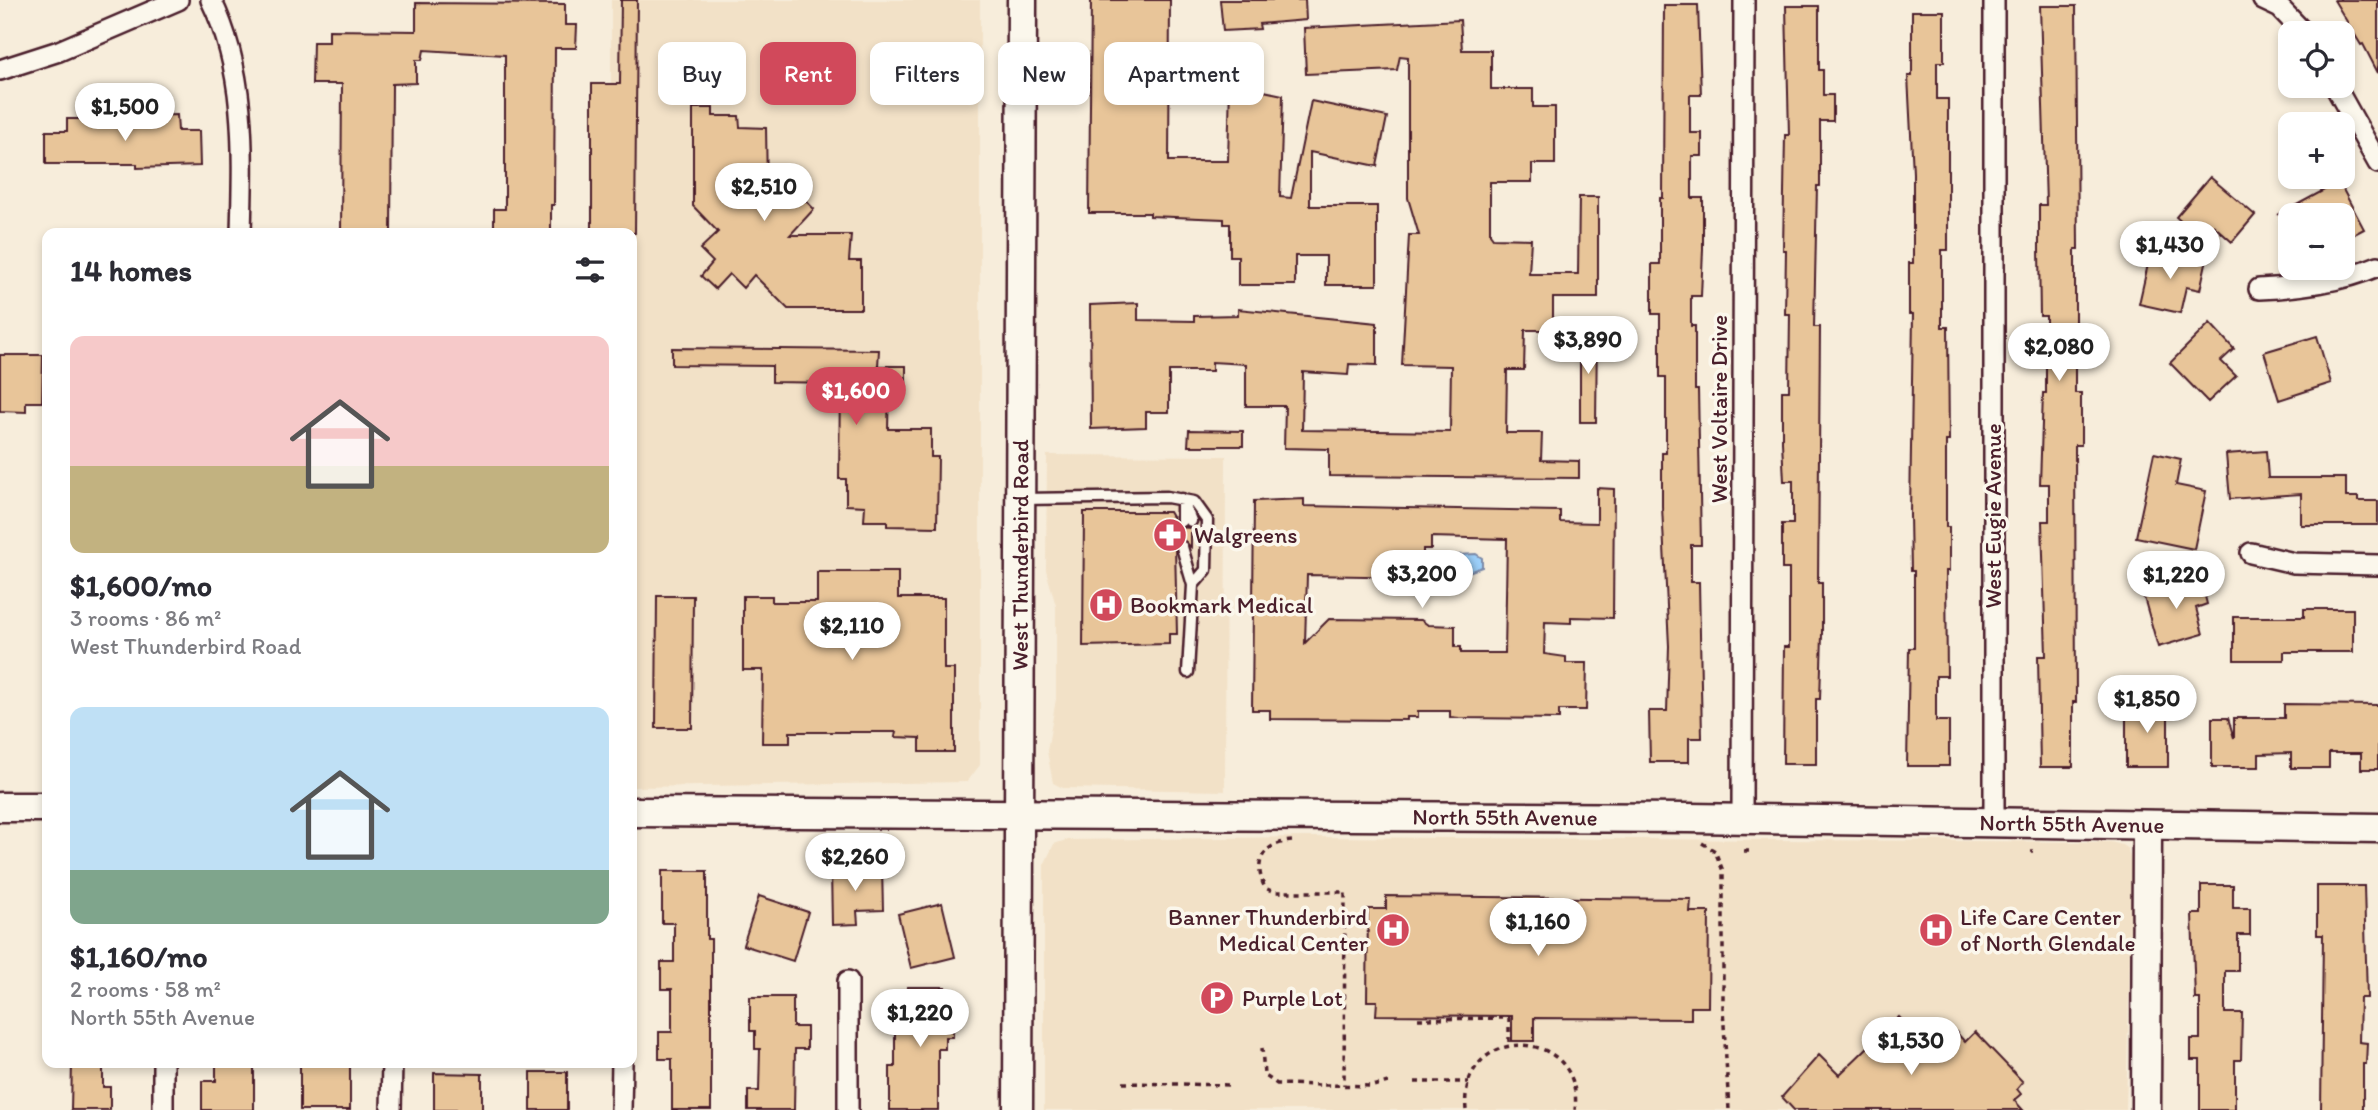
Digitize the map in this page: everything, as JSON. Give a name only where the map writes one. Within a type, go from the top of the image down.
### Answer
[{"type":"street","points":[[0,70],[59,51],[178,0]]},
{"type":"street","points":[[211,0],[232,57],[241,108],[241,228]]},
{"type":"street","name":"West Thunderbird Road","points":[[1018,1110],[1022,0]]},
{"type":"street","name":"West Voltaire Drive","points":[[1742,819],[1744,0]]},
{"type":"street","name":"West Eugie Avenue","points":[[1994,0],[1994,822]]},
{"type":"street","points":[[2271,4],[2290,21]]},
{"type":"street","points":[[2342,98],[2378,163]]},
{"type":"street","points":[[2259,289],[2298,287],[2351,277],[2378,266]]},
{"type":"street","points":[[2251,554],[2294,563],[2378,565]]},
{"type":"street","points":[[0,807],[42,807]]},
{"type":"street","name":"North 55th Avenue","points":[[637,812],[1742,819],[2378,828]]},
{"type":"street","points":[[2146,1110],[2147,826]]},
{"type":"street","points":[[848,981],[848,1110]]},
{"type":"street","points":[[163,1068],[163,1110]]},
{"type":"street","points":[[391,1068],[391,1110]]},
{"type":"street","points":[[621,1110],[622,1068]]},
{"type":"lane","points":[[1020,499],[1167,497],[1194,502],[1207,520],[1206,570],[1193,586]]},
{"type":"lane","points":[[1182,499],[1186,521]]},
{"type":"lane","points":[[1186,550],[1193,586],[1188,672]]},
{"type":"path","points":[[1295,841],[1269,846],[1261,861],[1262,880],[1265,888],[1274,892],[1345,892],[1344,1085]]},
{"type":"path","points":[[1693,842],[1715,851],[1723,871],[1723,1008],[1729,1110]]},
{"type":"path","points":[[1744,851],[1751,851]]},
{"type":"path","points":[[1418,1018],[1509,1018],[1509,1046]]},
{"type":"path","points":[[1466,1110],[1473,1071],[1487,1056],[1509,1046],[1536,1046],[1561,1062],[1575,1088],[1575,1110]]},
{"type":"path","points":[[1262,1048],[1262,1070],[1270,1082],[1286,1085],[1373,1086],[1388,1082]]},
{"type":"path","points":[[1415,1082],[1469,1082]]},
{"type":"path","points":[[1123,1083],[1232,1085]]},
{"type":"shaded area","points":[[611,0],[980,0],[980,42],[870,42],[870,105],[980,105],[980,765],[967,782],[637,787],[637,228],[611,228]]},
{"type":"shaded area","points":[[1047,455],[1226,456],[1225,791],[1063,788],[1053,783],[1047,751],[1056,699],[1056,606],[1046,570]]},
{"type":"shaded area","name":"Banner Thunderbird Medical Center","points":[[1308,837],[2111,842],[2122,845],[2128,849],[2132,866],[2126,1110],[1044,1110],[1044,865],[1054,844],[1066,840]]},
{"type":"water","points":[[1476,554],[1482,558],[1482,567],[1463,574],[1450,571],[1450,562],[1458,555]]},
{"type":"building","points":[[621,0],[637,0],[635,228],[592,228],[592,84],[620,84]]},
{"type":"building","points":[[1091,0],[1170,0],[1170,42],[1104,42],[1104,105],[1169,105],[1169,161],[1228,161],[1229,105],[1264,105],[1264,91],[1283,95],[1280,197],[1291,198],[1311,101],[1387,117],[1377,166],[1310,152],[1310,206],[1377,206],[1377,285],[1326,285],[1326,256],[1295,256],[1295,285],[1238,285],[1238,256],[1230,256],[1230,224],[1224,224],[1224,219],[1150,216],[1150,213],[1089,213]]},
{"type":"building","points":[[1220,0],[1305,0],[1306,20],[1259,24],[1260,29],[1223,31]]},
{"type":"building","points":[[2334,0],[2378,0],[2378,73],[2363,44],[2361,45],[2355,35],[2355,21],[2347,21]]},
{"type":"building","points":[[416,3],[565,4],[565,25],[577,25],[576,48],[555,48],[554,205],[551,205],[551,228],[494,228],[494,209],[505,209],[505,55],[424,50],[422,60],[416,60],[416,83],[392,84],[391,228],[341,228],[342,84],[312,84],[313,42],[329,42],[329,30],[416,31]]},
{"type":"building","points":[[1664,5],[1698,5],[1701,95],[1690,95],[1690,133],[1702,133],[1702,156],[1692,156],[1692,198],[1703,198],[1703,249],[1701,296],[1691,296],[1691,326],[1695,326],[1695,390],[1698,390],[1701,545],[1691,545],[1691,582],[1699,582],[1702,738],[1689,738],[1689,762],[1650,762],[1649,711],[1667,711],[1669,646],[1662,506],[1662,453],[1666,453],[1666,377],[1660,377],[1660,314],[1652,314],[1652,264],[1660,264],[1660,198],[1663,198]]},
{"type":"building","points":[[1786,6],[1819,6],[1819,70],[1823,70],[1823,95],[1833,95],[1833,121],[1820,121],[1820,186],[1817,186],[1814,327],[1820,327],[1818,583],[1822,583],[1822,635],[1820,699],[1816,699],[1816,764],[1783,764],[1784,647],[1789,647],[1789,569],[1782,569],[1782,524],[1793,524],[1793,481],[1784,481],[1782,442],[1782,391],[1789,391],[1790,314],[1785,314],[1786,250],[1783,250],[1785,135],[1789,135]]},
{"type":"building","points":[[2040,6],[2076,6],[2078,249],[2075,249],[2075,393],[2081,393],[2081,445],[2075,445],[2076,702],[2073,702],[2073,767],[2040,767],[2038,656],[2046,656],[2042,521],[2049,521],[2049,484],[2040,484],[2043,393],[2046,393],[2046,316],[2040,316],[2039,205],[2046,205]]},
{"type":"building","points":[[1912,11],[1944,11],[1944,62],[1937,62],[1937,99],[1948,99],[1948,250],[1942,250],[1942,327],[1948,327],[1949,441],[1946,441],[1946,527],[1949,527],[1949,571],[1946,571],[1947,676],[1936,676],[1936,721],[1949,721],[1949,766],[1907,766],[1909,648],[1914,648],[1914,571],[1911,571],[1910,515],[1913,314],[1909,314],[1909,263],[1913,263],[1913,173],[1908,76],[1912,76]]},
{"type":"building","points":[[1460,20],[1462,50],[1491,50],[1491,89],[1533,89],[1533,107],[1555,107],[1555,164],[1532,164],[1532,182],[1490,182],[1490,234],[1493,238],[1531,239],[1529,274],[1578,274],[1579,197],[1598,197],[1598,298],[1553,298],[1553,330],[1525,330],[1524,370],[1507,370],[1506,433],[1542,433],[1541,460],[1579,461],[1579,478],[1329,476],[1329,449],[1284,448],[1285,406],[1246,406],[1246,364],[1212,362],[1212,371],[1169,371],[1169,412],[1146,412],[1146,427],[1091,429],[1090,305],[1138,303],[1138,320],[1194,321],[1194,316],[1238,315],[1238,309],[1377,323],[1377,365],[1349,364],[1348,375],[1303,372],[1302,430],[1450,432],[1451,366],[1402,365],[1409,235],[1419,235],[1408,198],[1408,57],[1400,56],[1397,70],[1306,74],[1304,28]]},
{"type":"building","points":[[693,108],[713,108],[713,116],[739,116],[740,127],[766,128],[767,187],[782,203],[795,190],[814,209],[790,235],[851,235],[849,261],[861,261],[861,309],[788,309],[754,275],[743,288],[729,274],[715,289],[701,276],[713,262],[700,249],[718,232],[693,206]]},
{"type":"building","points":[[177,115],[178,131],[199,131],[200,166],[137,168],[137,164],[46,164],[46,131],[67,131],[67,119],[135,119],[135,116]]},
{"type":"building","points":[[2210,177],[2255,215],[2232,242],[2214,226],[2210,247],[2176,217]]},
{"type":"building","points":[[2326,189],[2343,189],[2350,203],[2300,203]]},
{"type":"building","points":[[2355,212],[2364,229],[2355,234]]},
{"type":"building","points":[[2151,251],[2206,263],[2200,290],[2186,287],[2180,313],[2139,304]]},
{"type":"building","points":[[2210,323],[2234,349],[2221,361],[2236,376],[2208,402],[2170,363]]},
{"type":"building","points":[[1580,330],[1597,330],[1596,422],[1580,422]]},
{"type":"building","points":[[2317,336],[2331,383],[2279,400],[2264,352]]},
{"type":"building","points":[[672,348],[879,350],[878,366],[906,366],[906,383],[889,383],[888,429],[931,429],[931,457],[938,457],[937,527],[887,526],[887,521],[864,521],[865,506],[846,505],[846,479],[839,479],[840,383],[772,382],[772,366],[672,365]]},
{"type":"building","points":[[0,355],[42,355],[42,402],[26,402],[26,412],[0,411]]},
{"type":"building","points":[[1189,430],[1243,431],[1243,446],[1188,446]]},
{"type":"building","points":[[2266,451],[2268,478],[2346,478],[2346,497],[2358,497],[2358,501],[2378,501],[2378,525],[2301,525],[2301,494],[2230,499],[2226,454]]},
{"type":"building","points":[[2154,453],[2181,459],[2176,485],[2206,491],[2194,549],[2136,537]]},
{"type":"building","points":[[1597,488],[1614,489],[1613,618],[1571,617],[1571,623],[1545,622],[1544,654],[1566,657],[1566,663],[1587,663],[1586,710],[1559,710],[1559,719],[1459,718],[1450,717],[1450,711],[1418,711],[1418,717],[1407,717],[1407,720],[1270,719],[1270,710],[1252,710],[1254,501],[1304,499],[1304,506],[1560,511],[1560,522],[1597,523]],"holes":[[[1431,537],[1507,539],[1505,653],[1461,653],[1461,647],[1455,647],[1455,626],[1428,625],[1421,620],[1329,619],[1305,643],[1307,575],[1423,577],[1423,549],[1431,549]]]},
{"type":"building","name":"Walgreens","points":[[1084,512],[1169,512],[1178,527],[1191,528],[1191,547],[1183,540],[1175,546],[1177,634],[1169,634],[1169,644],[1083,646]]},
{"type":"building","points":[[817,572],[898,572],[898,598],[944,598],[944,669],[954,669],[954,752],[920,752],[920,738],[895,737],[896,732],[790,732],[790,743],[762,743],[763,670],[743,670],[743,596],[772,596],[772,602],[817,602]]},
{"type":"building","points":[[2200,577],[2207,604],[2196,608],[2203,634],[2158,647],[2143,594]]},
{"type":"building","points":[[657,596],[693,596],[692,728],[656,728]]},
{"type":"building","points":[[2304,609],[2353,609],[2353,652],[2284,652],[2284,660],[2234,660],[2234,617],[2304,617]]},
{"type":"building","points":[[2126,703],[2168,703],[2168,767],[2126,767]]},
{"type":"building","points":[[2284,704],[2378,705],[2378,769],[2361,769],[2361,753],[2329,753],[2329,768],[2291,768],[2291,753],[2259,754],[2259,767],[2212,767],[2212,718],[2228,718],[2234,738],[2234,718],[2284,718]]},
{"type":"building","points":[[882,867],[883,910],[857,911],[858,924],[832,925],[831,868]]},
{"type":"building","points":[[662,871],[707,871],[707,939],[711,939],[711,1110],[672,1110],[672,1059],[659,1059],[659,1032],[672,1032],[672,989],[661,989],[661,962],[674,962],[674,923],[662,923]]},
{"type":"building","points":[[2201,885],[2233,885],[2233,908],[2250,908],[2250,935],[2238,935],[2238,971],[2225,971],[2225,1013],[2242,1013],[2241,1060],[2235,1060],[2235,1110],[2200,1110],[2200,1060],[2191,1060],[2191,1039],[2200,1039],[2200,999],[2195,999],[2192,914],[2201,914]]},
{"type":"building","points":[[2317,886],[2364,886],[2367,998],[2360,998],[2359,1042],[2367,1043],[2366,1064],[2363,1064],[2363,1110],[2321,1110],[2323,935],[2317,935]]},
{"type":"building","points":[[759,896],[808,912],[793,961],[743,945]]},
{"type":"building","points":[[1386,896],[1691,899],[1690,912],[1709,912],[1708,1007],[1691,1007],[1691,1019],[1534,1018],[1534,1041],[1512,1041],[1512,1016],[1376,1015],[1377,1001],[1367,1001],[1368,909],[1386,909]]},
{"type":"building","points":[[942,903],[955,957],[911,968],[898,914]]},
{"type":"building","points":[[907,987],[945,987],[945,1002],[953,1002],[953,1037],[945,1037],[945,1049],[938,1049],[938,1110],[890,1110],[890,1067],[895,1067],[895,1017],[907,1017]]},
{"type":"building","points":[[750,997],[793,997],[793,1027],[807,1027],[807,1049],[795,1049],[794,1110],[748,1110],[748,1091],[759,1091],[760,1049],[755,1049],[755,1031],[750,1031]]},
{"type":"building","points":[[1899,1017],[1928,1047],[1941,1034],[1948,1041],[1956,1032],[1965,1042],[1975,1032],[2023,1082],[2017,1089],[2021,1094],[2014,1100],[2023,1110],[1794,1110],[1782,1097],[1819,1055],[1839,1075]]},
{"type":"building","points":[[72,1068],[103,1068],[103,1087],[110,1087],[110,1110],[71,1110]]},
{"type":"building","points":[[216,1068],[254,1068],[254,1110],[202,1110],[202,1081],[216,1081]]},
{"type":"building","points":[[300,1068],[350,1068],[350,1110],[300,1110]]},
{"type":"building","points":[[531,1072],[567,1072],[567,1110],[531,1110]]},
{"type":"building","points":[[434,1073],[482,1074],[482,1110],[434,1110]]},
{"type":"place","name":"Walgreens","points":[[1170,535]]},
{"type":"place","name":"Bookmark Medical","points":[[1106,605]]},
{"type":"place","name":"Banner Thunderbird Medical Center","points":[[1393,930]]},
{"type":"place","name":"Life Care Center of North Glendale","points":[[1936,930]]},
{"type":"place","name":"Purple Lot","points":[[1217,998]]}]
